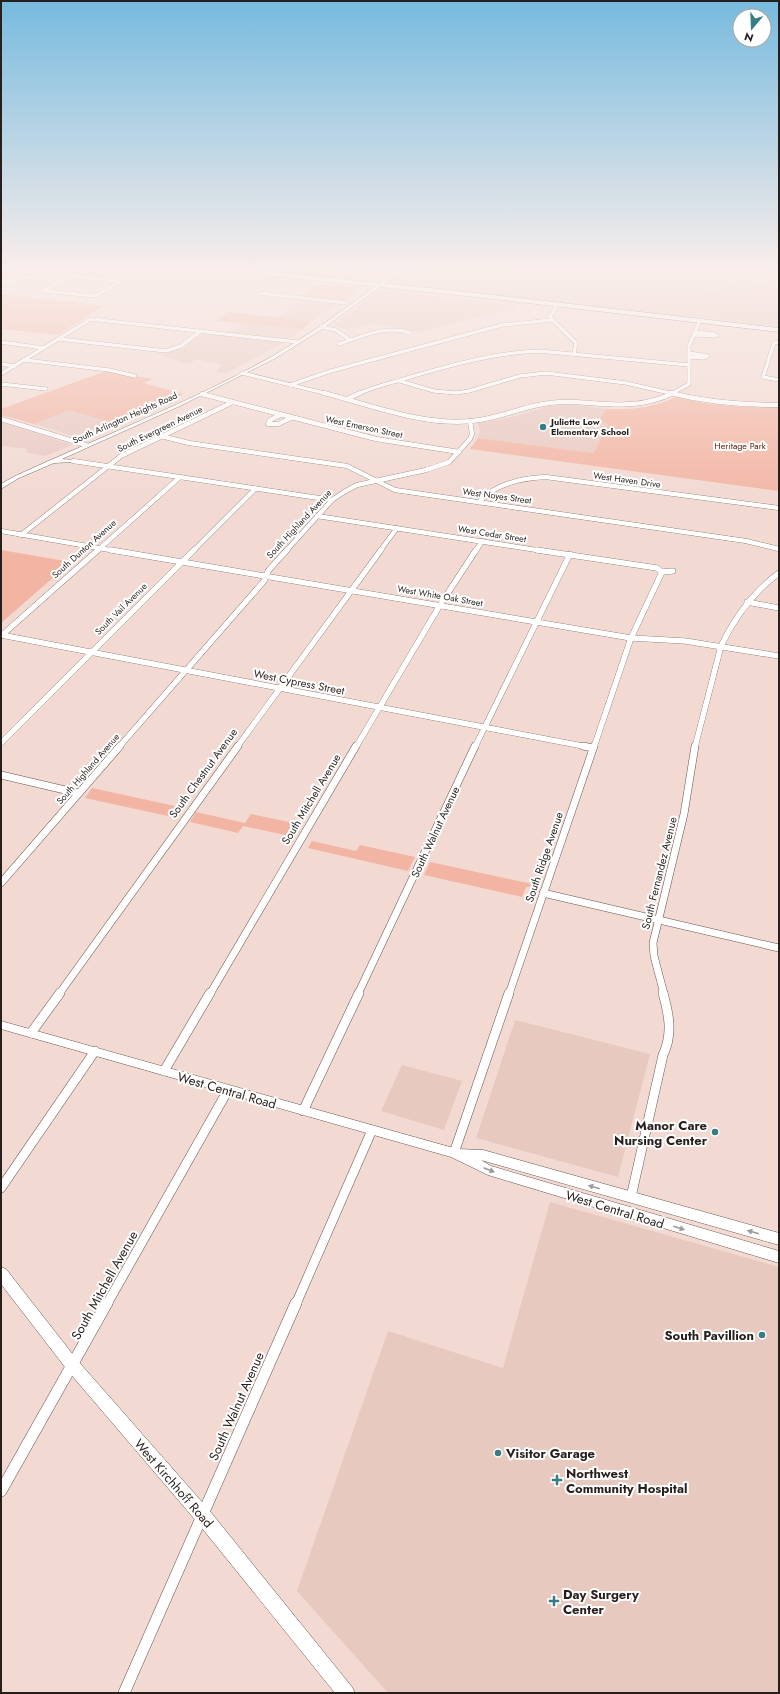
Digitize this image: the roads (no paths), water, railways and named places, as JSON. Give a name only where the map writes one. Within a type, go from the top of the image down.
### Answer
[{"type":"main road","name":"South Arlington Heights Road","points":[[1,487],[86,445],[202,394],[242,374],[287,348]]},
{"type":"main road","points":[[72,452],[69,458],[73,461]]},
{"type":"main road","points":[[52,461],[73,461]]},
{"type":"main road","name":"West Central Road","points":[[1,1025],[454,1153],[488,1170],[779,1258]]},
{"type":"main road","name":"West Central Road","points":[[454,1153],[483,1155],[779,1239]]},
{"type":"main road","name":"West Kirchhoff Road","points":[[1,1273],[74,1366],[203,1516],[346,1693]]},
{"type":"street","points":[[1,374],[43,348]]},
{"type":"street","points":[[153,348],[171,350],[176,348]]},
{"type":"street","points":[[290,385],[331,371],[416,348]]},
{"type":"street","points":[[574,354],[575,348]]},
{"type":"street","points":[[242,374],[423,418],[470,421],[493,418],[554,403],[576,403],[604,406],[638,406],[652,403],[673,394],[689,384],[689,348]]},
{"type":"street","points":[[772,348],[763,377],[779,380]]},
{"type":"street","points":[[347,399],[365,391],[493,354],[515,350],[538,350],[689,365]]},
{"type":"street","points":[[25,360],[109,370],[135,376]]},
{"type":"street","points":[[1,364],[15,366]]},
{"type":"street","points":[[400,381],[434,391],[456,393],[469,392],[520,376],[546,373],[626,383],[693,399],[732,404],[779,405]]},
{"type":"street","points":[[1,384],[46,389]]},
{"type":"street","name":"West Emerson Street","points":[[202,394],[280,416],[376,440],[459,452]]},
{"type":"street","name":"South Evergreen Avenue","points":[[21,534],[126,452],[233,402]]},
{"type":"street","points":[[280,416],[270,420],[268,424],[278,424],[291,418]]},
{"type":"street","points":[[1,419],[86,445]]},
{"type":"street","name":"South Highland Avenue","points":[[1,883],[186,671],[266,576],[268,571],[332,500],[350,488],[377,480],[440,466],[449,462],[470,439],[472,434],[470,421]]},
{"type":"street","name":"West Noyes Street","points":[[161,436],[185,443],[347,466],[359,470],[395,490],[746,541],[779,549]]},
{"type":"street","points":[[73,461],[332,500]]},
{"type":"street","name":"West Haven Drive","points":[[479,502],[483,496],[516,480],[546,476],[779,508]]},
{"type":"street","name":"South Dunton Avenue","points":[[1,635],[180,477]]},
{"type":"street","name":"South Vail Avenue","points":[[1,743],[255,488]]},
{"type":"street","name":"West Cedar Street","points":[[317,516],[570,554],[656,568],[662,572]]},
{"type":"street","name":"South Chestnut Avenue","points":[[30,1033],[350,590],[397,528]]},
{"type":"street","name":"West White Oak Street","points":[[1,531],[631,638],[685,641],[779,656]]},
{"type":"street","name":"South Mitchell Avenue","points":[[164,1071],[440,605],[482,541]]},
{"type":"street","name":"South Walnut Avenue","points":[[303,1111],[484,727],[570,554]]},
{"type":"street","points":[[662,572],[673,571]]},
{"type":"street","name":"South Ridge Avenue","points":[[454,1153],[631,638],[662,572]]},
{"type":"street","name":"South Fernandez Avenue","points":[[631,1197],[663,1055],[668,1049],[670,1034],[666,1006],[653,957],[653,943],[684,814],[694,750],[721,646],[728,630],[747,602],[779,573]]},
{"type":"street","points":[[747,602],[779,608]]},
{"type":"street","name":"West Cypress Street","points":[[1,635],[593,748]]},
{"type":"street","points":[[1,775],[78,793]]},
{"type":"street","points":[[543,893],[779,948]]},
{"type":"street","points":[[1,1188],[94,1051]]},
{"type":"street","name":"South Mitchell Avenue","points":[[1,1492],[74,1366],[228,1090]]},
{"type":"street","name":"South Walnut Avenue","points":[[124,1693],[372,1130]]},
{"type":"place","name":"Juliette Low Elementary School","points":[[543,427]]},
{"type":"place","name":"Manor Care Nursing Center","points":[[715,1132]]},
{"type":"place","name":"South Pavillion","points":[[762,1335]]},
{"type":"place","name":"Visitor Garage","points":[[498,1453]]},
{"type":"place","name":"Northwest Community Hospital","points":[[557,1480]]},
{"type":"place","name":"Day Surgery Center","points":[[554,1601]]},
{"type":"park label","name":"Heritage Park","points":[[740,446]]}]
